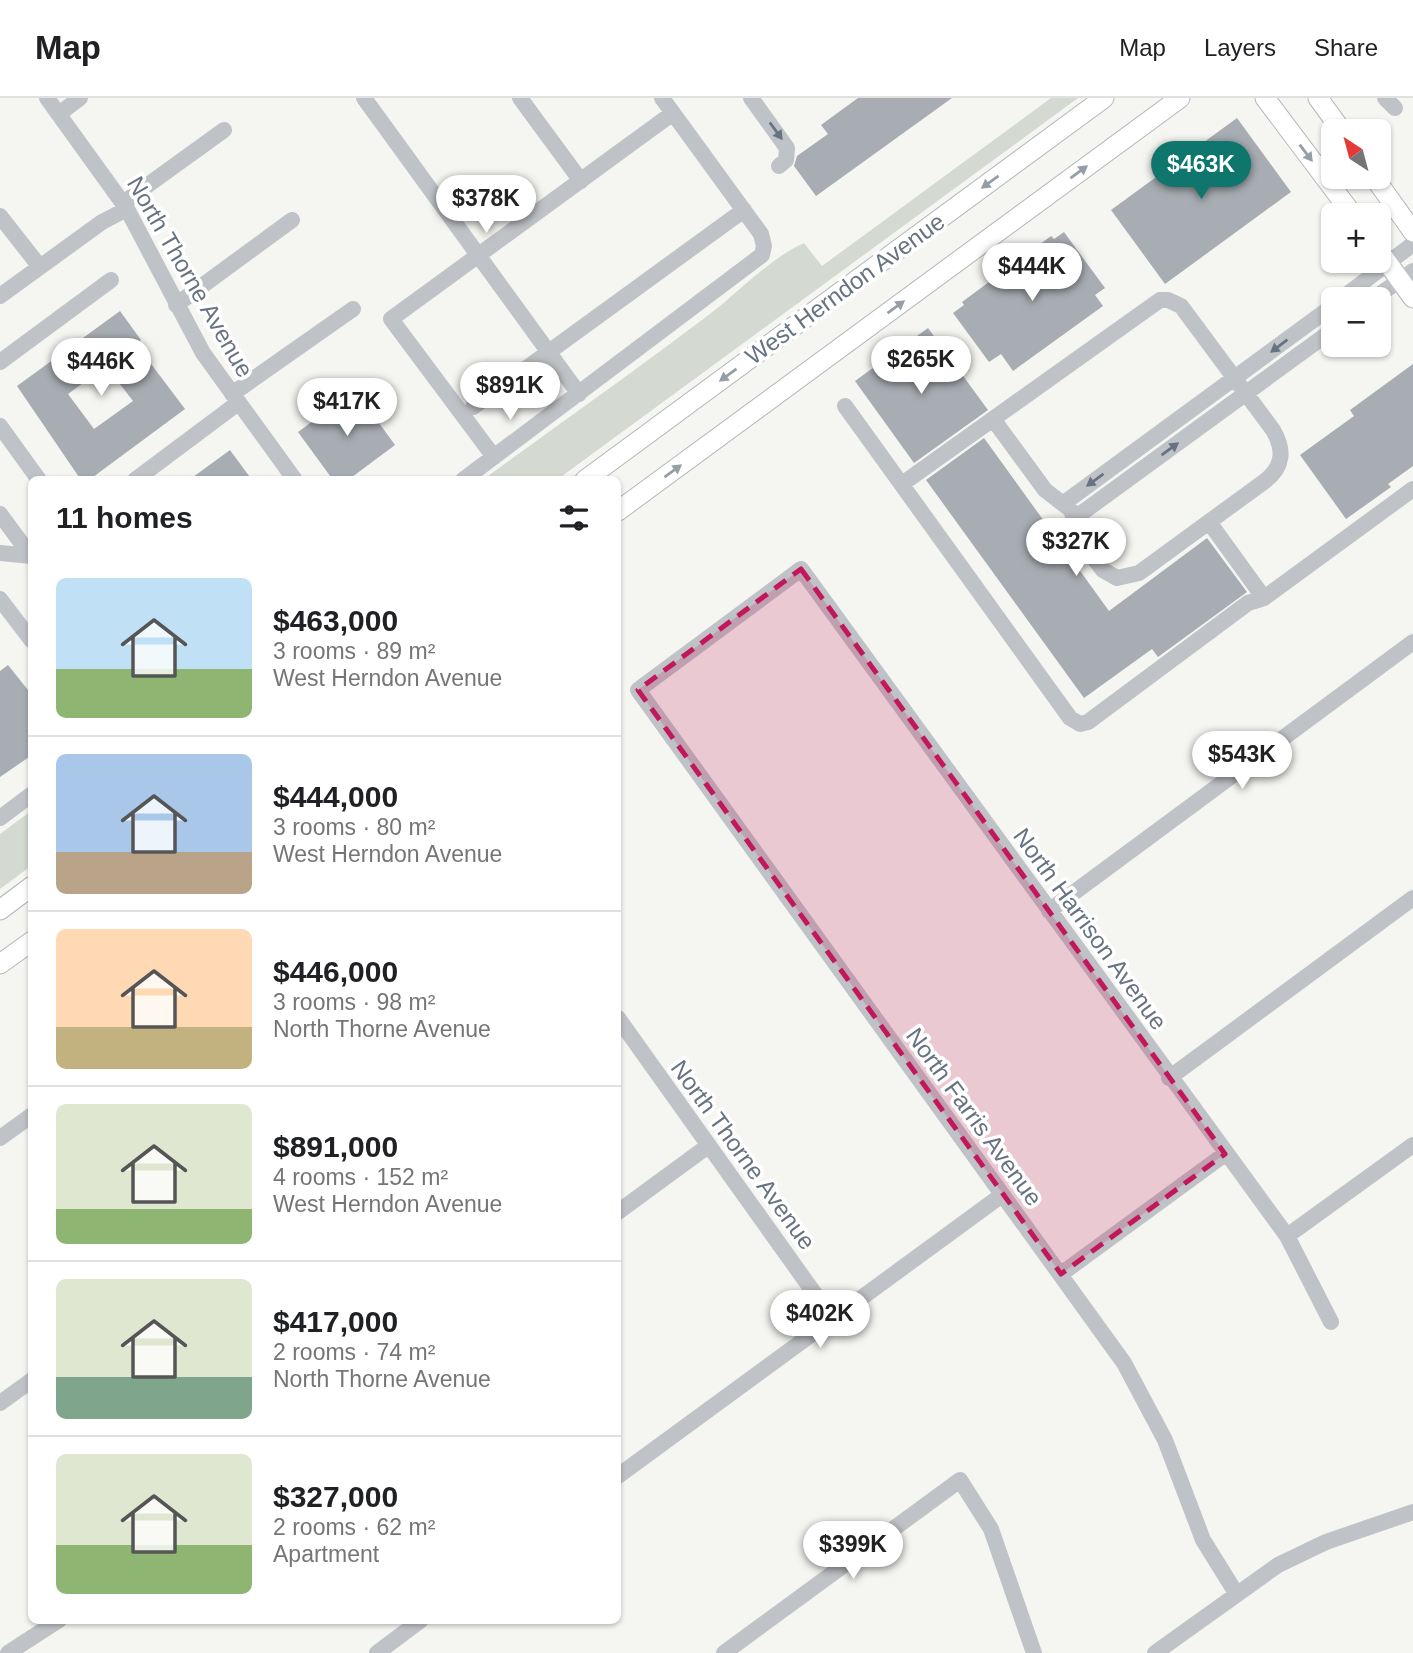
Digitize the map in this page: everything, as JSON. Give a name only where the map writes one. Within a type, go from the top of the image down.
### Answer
[{"type":"main road","name":"West Herndon Avenue","points":[[590,476],[1104,98]]},
{"type":"main road","name":"West Herndon Avenue","points":[[621,509],[1180,98]]},
{"type":"main road","points":[[1265,98],[1344,203]]},
{"type":"main road","points":[[1318,98],[1333,119]]},
{"type":"main road","points":[[1383,189],[1413,232]]},
{"type":"main road","points":[[1391,263],[1406,275],[1413,298]]},
{"type":"main road","points":[[0,910],[28,890]]},
{"type":"main road","points":[[0,964],[28,944]]},
{"type":"street","name":"North Thorne Avenue","points":[[47,98],[125,206],[203,353],[292,476]]},
{"type":"street","points":[[59,114],[80,98]]},
{"type":"street","points":[[363,98],[579,394]]},
{"type":"street","points":[[520,98],[582,181]]},
{"type":"street","points":[[468,476],[755,263],[764,246],[761,234],[662,98]]},
{"type":"street","points":[[751,98],[787,148],[786,160],[779,166]]},
{"type":"street","points":[[494,457],[391,319],[673,113]]},
{"type":"street","points":[[0,296],[125,206],[224,130]]},
{"type":"street","points":[[473,407],[744,210]]},
{"type":"street","points":[[0,216],[40,267]]},
{"type":"street","points":[[176,305],[292,220]]},
{"type":"street","points":[[1391,254],[1413,244]]},
{"type":"street","points":[[1353,287],[1367,273]]},
{"type":"street","points":[[1390,287],[1406,275]]},
{"type":"street","points":[[0,362],[111,280]]},
{"type":"street","points":[[902,484],[993,419],[1160,300],[1168,300],[1181,306],[1280,441],[1282,454],[1272,475],[1139,573],[1124,579],[1103,570],[1083,544],[1075,519],[1064,503],[1045,490],[993,419]]},
{"type":"street","points":[[140,476],[235,398],[353,309]]},
{"type":"street","points":[[1064,503],[1321,315]]},
{"type":"street","points":[[1075,519],[1321,338]]},
{"type":"street","points":[[845,406],[1070,718],[1080,724],[1088,722],[1248,603],[1264,598],[1413,489]]},
{"type":"street","points":[[0,426],[36,476]]},
{"type":"street","points":[[0,514],[28,552]]},
{"type":"street","points":[[1209,522],[1264,598]]},
{"type":"street","points":[[0,553],[28,556]]},
{"type":"street","name":"North Harrison Avenue","points":[[638,690],[802,569],[1169,1079],[1287,1236],[1331,1322]]},
{"type":"street","points":[[0,599],[28,636]]},
{"type":"street","points":[[1049,911],[1413,642]]},
{"type":"street","name":"North Farris Avenue","points":[[638,690],[1125,1363],[1165,1440],[1203,1540],[1236,1593]]},
{"type":"street","points":[[0,818],[28,797]]},
{"type":"street","points":[[1169,1079],[1413,898]]},
{"type":"street","name":"North Thorne Avenue","points":[[621,1022],[832,1318]]},
{"type":"street","points":[[0,1138],[28,1118]]},
{"type":"street","points":[[1287,1236],[1413,1145]]},
{"type":"street","points":[[621,1210],[708,1146]]},
{"type":"street","points":[[1061,1274],[1225,1154]]},
{"type":"street","points":[[621,1474],[1002,1195]]},
{"type":"street","points":[[2,1398],[28,1382]]},
{"type":"street","points":[[724,1653],[960,1480],[982,1510],[991,1529],[1034,1653]]},
{"type":"street","points":[[1155,1653],[1236,1593],[1301,1552],[1413,1512]]},
{"type":"street","points":[[0,1644],[7,1653],[53,1624]]},
{"type":"street","points":[[377,1653],[416,1624]]},
{"type":"highlighted area","points":[[801,569],[1225,1154],[1061,1274],[638,690]]},
{"type":"shaded area","points":[[1051,98],[1078,98],[562,476],[488,476],[710,314],[779,257],[804,243],[822,266]]},
{"type":"shaded area","points":[[28,813],[28,868],[0,889],[0,834]]},
{"type":"building","points":[[858,98],[952,98],[816,196],[794,166],[797,156],[828,134],[821,125]]},
{"type":"building","points":[[1237,118],[1291,192],[1165,284],[1111,210]]},
{"type":"building","points":[[1064,232],[1105,288],[1095,295],[1103,306],[1013,371],[1001,354],[989,362],[953,313],[964,305],[962,302],[1051,236],[1054,239]]},
{"type":"building","points":[[120,311],[141,340],[136,344],[185,409],[94,476],[78,476],[17,386]],"holes":[[[106,366],[133,401],[94,429],[68,394]]]},
{"type":"building","points":[[928,328],[988,410],[914,463],[855,381]]},
{"type":"building","points":[[1413,364],[1413,466],[1388,484],[1391,487],[1346,519],[1300,455],[1354,416],[1350,410]]},
{"type":"building","points":[[355,390],[395,445],[353,476],[330,476],[298,432]]},
{"type":"building","points":[[984,438],[1109,611],[1207,538],[1247,592],[1158,657],[1152,649],[1084,698],[926,480]]},
{"type":"building","points":[[230,450],[249,476],[194,476]]},
{"type":"building","points":[[8,665],[28,690],[28,758],[0,777],[0,671]]}]
